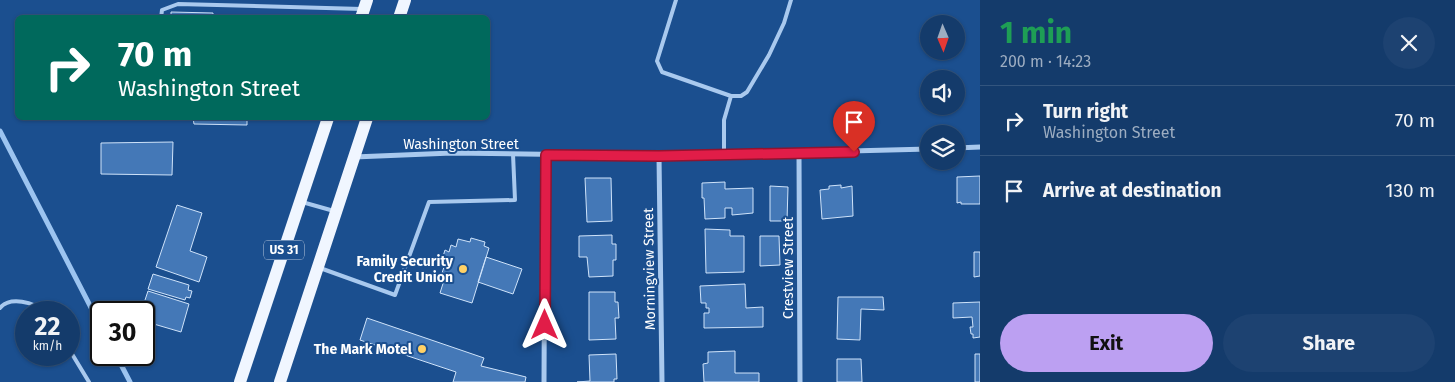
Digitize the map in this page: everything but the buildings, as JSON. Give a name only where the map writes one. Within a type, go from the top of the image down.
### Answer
[{"type":"main road","points":[[400,15],[405,0]]},
{"type":"main road","name":"US 31","points":[[240,382],[327,120]]},
{"type":"main road","name":"US 31","points":[[280,382],[366,120]]},
{"type":"street","points":[[965,148],[980,147]]},
{"type":"street","name":"Washington Street","points":[[354,157],[452,153],[659,156],[799,154],[920,149]]},
{"type":"street","name":"Crestview Street","points":[[799,154],[800,382]]},
{"type":"street","points":[[544,382],[546,155]]},
{"type":"street","name":"Morningview Street","points":[[659,156],[662,382]]},
{"type":"lane","points":[[676,0],[657,61],[659,68],[662,72],[731,96],[741,96],[748,92],[769,55],[784,23],[791,0]]},
{"type":"lane","points":[[161,15],[162,10],[178,4],[364,9]]},
{"type":"lane","points":[[724,155],[724,120],[731,96]]},
{"type":"lane","points":[[318,267],[395,295],[429,202],[515,200],[513,154]]},
{"type":"lane","points":[[300,202],[336,212]]},
{"type":"lane","points":[[0,308],[3,304],[15,302]]},
{"type":"lane","points":[[79,366],[89,382]]},
{"type":"waterway","points":[[0,131],[90,306]]},
{"type":"waterway","points":[[122,366],[130,382]]},
{"type":"place","name":"Family Security Credit Union","points":[[463,269]]},
{"type":"place","name":"The Mark Motel","points":[[422,349]]},
{"type":"route","points":[[545,325],[546,155],[659,156],[854,152]]}]
